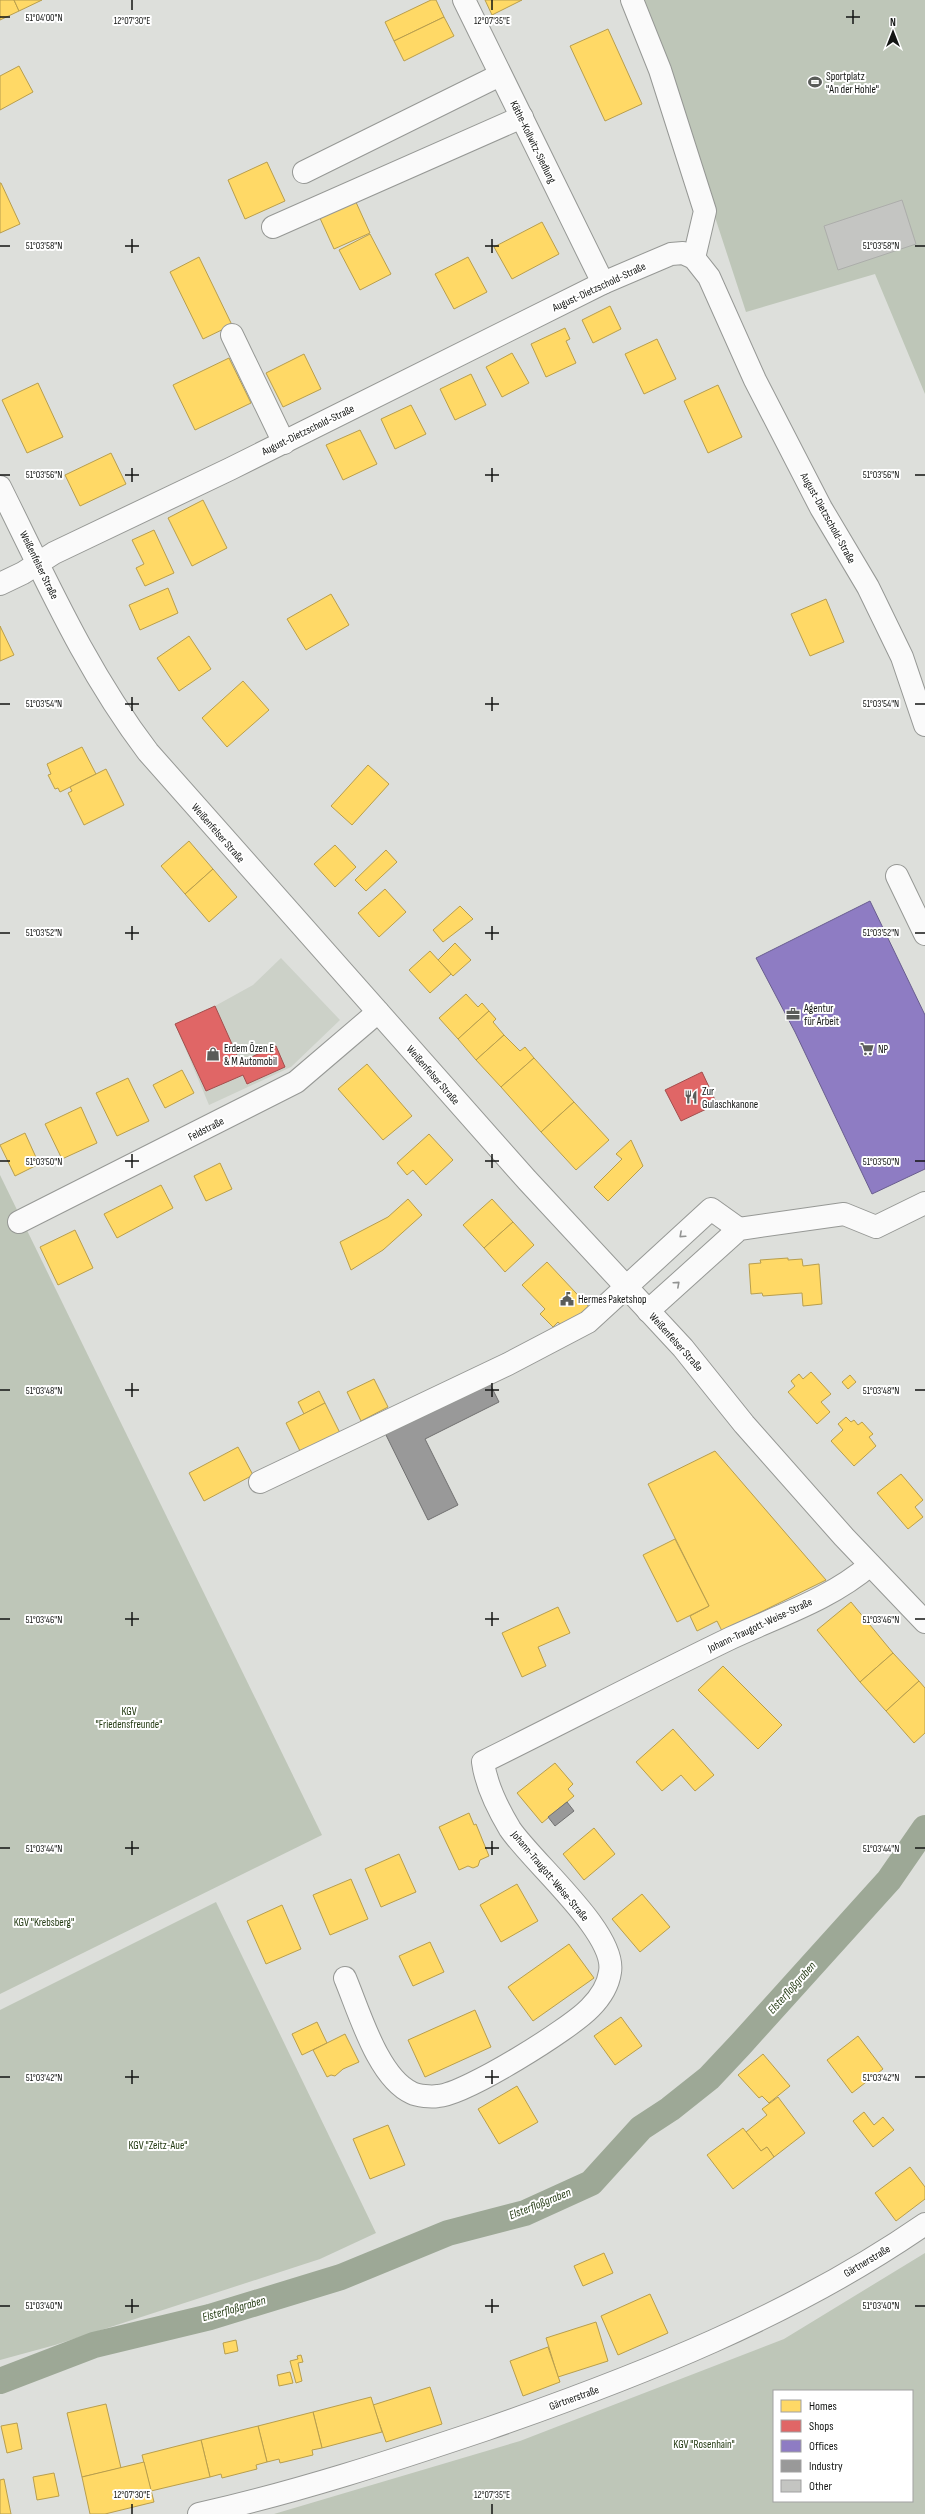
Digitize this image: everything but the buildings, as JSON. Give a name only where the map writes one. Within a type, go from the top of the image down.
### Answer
[{"type":"street","name":"Käthe-Kollwitz-Siedlung","points":[[464,0],[603,284]]},
{"type":"street","points":[[632,0],[662,77],[705,211],[694,258]]},
{"type":"street","points":[[304,172],[500,75]]},
{"type":"street","points":[[273,228],[522,117]]},
{"type":"street","name":"August-Dietzschold-Straße","points":[[0,584],[54,553],[284,442],[603,284],[671,254],[683,253],[694,258],[708,277],[755,380],[822,508],[871,594],[902,657],[925,725]]},
{"type":"street","points":[[232,335],[284,442]]},
{"type":"street","name":"Weißenfelser Straße","points":[[0,487],[82,653],[130,728],[183,793],[527,1180],[626,1286],[706,1376],[744,1424],[870,1565],[925,1622]]},
{"type":"street","points":[[896,876],[925,934]]},
{"type":"street","name":"Feldstraße","points":[[19,1222],[296,1082],[378,1012]]},
{"type":"street","points":[[648,1311],[739,1229],[844,1214],[876,1227],[925,1203]]},
{"type":"street","points":[[260,1482],[567,1334],[588,1322],[711,1209],[739,1229]]},
{"type":"street","name":"Johann-Traugott-Weise-Straße","points":[[345,1978],[377,2052],[395,2082],[413,2094],[438,2096],[471,2085],[547,2040],[590,2008],[604,1991],[611,1971],[604,1942],[590,1922],[511,1830],[496,1802],[483,1762],[731,1638],[832,1591],[857,1576],[870,1565]]},
{"type":"street","name":"Gärtnerstraße","points":[[200,2514],[271,2497],[410,2455],[533,2413],[654,2367],[694,2350],[800,2298],[878,2255],[925,2224]]},
{"type":"shaded area","points":[[281,958],[340,1020],[291,1067],[209,1105],[175,1024],[215,1006],[253,985]]},
{"type":"green space","points":[[644,0],[925,0],[925,394],[875,274],[746,312]]},
{"type":"green space","name":"KGV \"Friedensfreunde\"","points":[[0,1175],[322,1835],[0,1994]]},
{"type":"green space","name":"KGV \"Zeitz-Aue\"","points":[[216,1902],[376,2233],[320,2259],[55,2345],[0,2360],[0,2010]]},
{"type":"green space","name":"KGV \"Rosenhain\"","points":[[925,2253],[925,2514],[274,2514],[520,2441],[784,2339]]},
{"type":"waterway","name":"Elsterfloßgraben","points":[[0,2381],[94,2345],[210,2317],[341,2277],[448,2233],[525,2213],[591,2183],[641,2128],[670,2109],[709,2078],[889,1880],[925,1828]]},
{"type":"place","name":"Sportplatz \"An der Hohle\"","points":[[815,82]]},
{"type":"place","name":"Agentur für Arbeit","points":[[793,1014]]},
{"type":"place","name":"NP","points":[[867,1049]]},
{"type":"place","name":"Erdem Özen E & M Automobil","points":[[213,1054]]},
{"type":"place","name":"Zur Gulaschkanone","points":[[691,1097]]},
{"type":"place","name":"Hermes Paketshop","points":[[567,1299]]},
{"type":"park label","name":"KGV \"Krebsberg\"","points":[[44,1922]]}]
